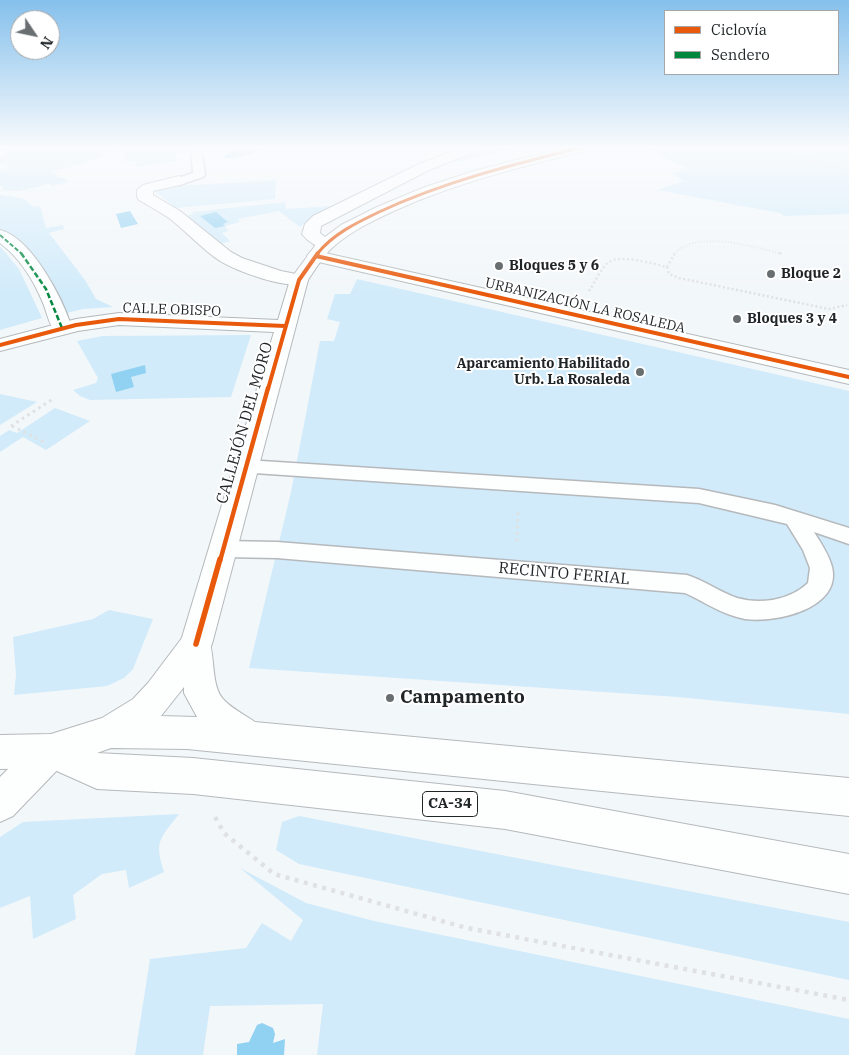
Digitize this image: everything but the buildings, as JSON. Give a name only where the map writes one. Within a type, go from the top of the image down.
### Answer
[{"type":"main road","points":[[146,197],[174,214],[225,256],[236,262],[277,276],[299,280]]},
{"type":"main road","points":[[322,250],[311,230],[319,220],[365,197]]},
{"type":"main road","name":"CALLEJÓN DEL MORO","points":[[196,644],[299,280],[322,250],[349,228],[411,197]]},
{"type":"main road","points":[[336,212],[331,219],[332,221],[349,228]]},
{"type":"main road","points":[[0,235],[21,253],[36,274],[60,318],[62,328]]},
{"type":"main road","name":"URBANIZACIÓN LA ROSALEDA","points":[[322,250],[574,315],[849,378]]},
{"type":"main road","name":"CALLE OBISPO","points":[[0,345],[95,320],[119,319],[285,326]]},
{"type":"main road","points":[[0,752],[51,751],[111,732],[145,710],[160,694],[196,644]]},
{"type":"main road","points":[[196,644],[201,693],[211,710],[248,738]]},
{"type":"main road","points":[[111,732],[187,733],[248,738],[849,797]]},
{"type":"main road","points":[[0,803],[51,751]]},
{"type":"main road","name":"CA-34","points":[[51,751],[96,770],[193,776],[505,810],[849,874]]},
{"type":"lane","points":[[246,467],[698,496],[795,519],[849,536]]},
{"type":"lane","name":"RECINTO FERIAL","points":[[223,549],[278,550],[687,584],[704,590],[736,607],[761,610],[785,606],[804,600],[820,587],[821,568],[813,549],[795,519]]},
{"type":"path","points":[[667,267],[680,249],[700,243],[730,244],[783,254]]},
{"type":"path","points":[[574,315],[610,261],[620,258],[667,267]]},
{"type":"path","points":[[667,267],[669,274],[689,280],[829,309],[847,305]]},
{"type":"path","points":[[44,442],[11,426],[53,399]]},
{"type":"path","points":[[516,570],[519,485]]},
{"type":"path","points":[[193,776],[224,833],[274,874],[467,928],[849,1000]]},
{"type":"shaded area","points":[[0,197],[15,197],[30,203],[33,207],[40,206],[46,228],[63,225],[64,229],[49,233],[85,280],[96,299],[113,307],[83,309],[67,313],[11,236],[0,229]]},
{"type":"shaded area","points":[[163,197],[275,197],[275,199],[176,208]]},
{"type":"shaded area","points":[[696,197],[849,197],[849,214],[784,216],[780,213]]},
{"type":"shaded area","points":[[285,202],[286,209],[332,206],[311,217],[300,227],[279,211],[238,219],[240,222],[225,226],[228,231],[222,233],[230,241],[221,244],[186,216],[194,214],[192,212]]},
{"type":"shaded area","points":[[0,246],[19,269],[42,318],[0,330]]},
{"type":"shaded area","points":[[357,279],[849,391],[849,714],[678,697],[249,668],[291,492],[320,341],[334,341],[340,322],[327,319],[335,294],[350,294]]},
{"type":"shaded area","points":[[251,335],[231,397],[90,400],[80,396],[73,390],[96,383],[98,378],[77,341],[103,336]]},
{"type":"shaded area","points":[[0,394],[37,402],[0,425]]},
{"type":"shaded area","points":[[55,408],[90,421],[46,450],[23,437],[0,452],[0,436],[9,430],[17,433]]},
{"type":"shaded area","points":[[109,610],[153,619],[133,669],[124,678],[107,686],[14,695],[16,675],[13,637],[93,619]]},
{"type":"shaded area","points":[[179,814],[163,835],[159,846],[164,872],[129,888],[126,870],[102,874],[73,895],[76,919],[33,939],[30,896],[0,908],[0,837],[23,822]]},
{"type":"shaded area","points":[[299,816],[849,922],[849,980],[299,864],[276,850],[282,822]]},
{"type":"shaded area","points":[[240,868],[306,903],[374,921],[849,1019],[849,1055],[317,1055],[323,1004],[210,1006],[203,1055],[135,1055],[150,959],[246,948],[262,923],[291,941],[303,920]]},
{"type":"water","points":[[130,211],[138,224],[121,228],[116,214]]},
{"type":"water","points":[[216,212],[228,222],[223,224],[225,226],[215,228],[200,216]]},
{"type":"water","points":[[145,365],[146,373],[131,377],[134,387],[116,392],[111,374]]},
{"type":"water","points":[[262,1023],[273,1028],[275,1034],[273,1043],[285,1039],[284,1055],[237,1055],[237,1044],[249,1042],[257,1025]]},
{"type":"marked path","points":[[0,235],[30,264],[53,302],[62,328]]},
{"type":"cycle path","points":[[196,644],[299,280],[316,256],[333,238],[368,217],[412,197]]},
{"type":"cycle path","points":[[316,256],[849,377]]},
{"type":"cycle path","points":[[0,345],[76,325],[119,319],[285,326]]},
{"type":"place","name":"Bloques 5 y 6","points":[[499,266]]},
{"type":"place","name":"Bloque 2","points":[[771,274]]},
{"type":"place","name":"Bloques 3 y 4","points":[[737,319]]},
{"type":"place","name":"Aparcamiento Habilitado Urb. La Rosaleda","points":[[640,372]]},
{"type":"place","name":"Campamento","points":[[390,698]]}]
